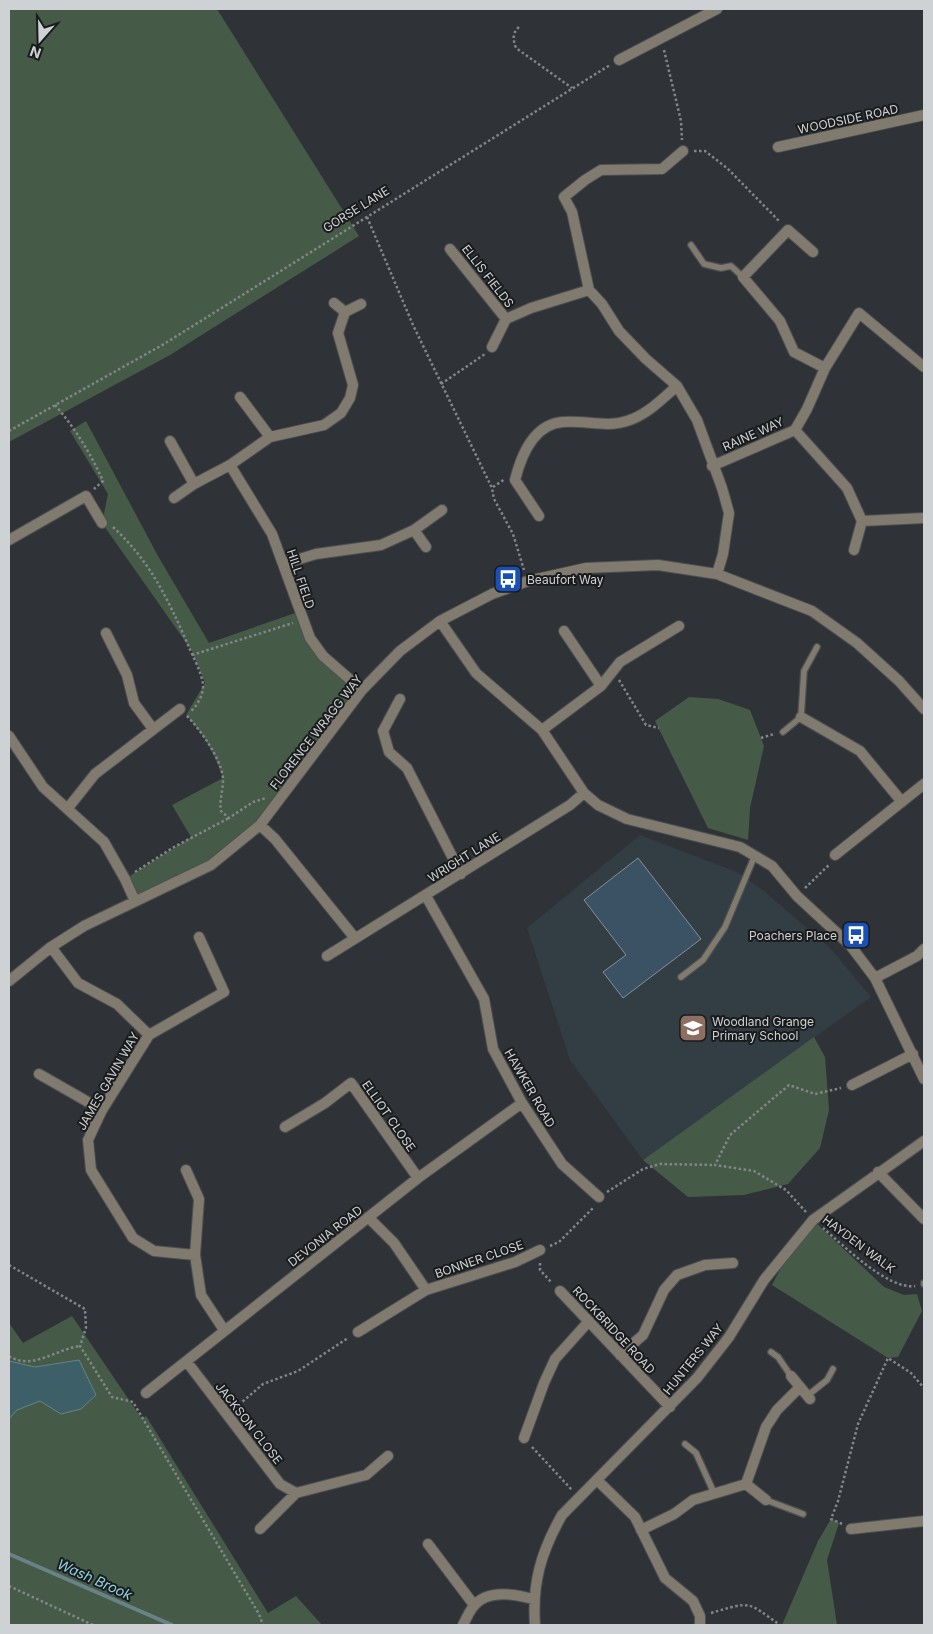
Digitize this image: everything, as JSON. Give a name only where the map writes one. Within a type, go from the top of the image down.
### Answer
[{"type":"street","points":[[619,60],[717,9]]},
{"type":"street","name":"WOODSIDE ROAD","points":[[778,147],[924,115]]},
{"type":"street","points":[[683,152],[662,169],[601,170],[564,197],[572,212],[589,290],[602,304],[619,331],[646,359],[677,386],[697,420],[712,466],[722,488],[729,513],[723,554],[717,574]]},
{"type":"street","points":[[813,252],[788,230],[743,277],[780,321],[794,352],[825,368]]},
{"type":"street","name":"ELLIS FIELDS","points":[[450,249],[506,319]]},
{"type":"street","name":"ELLIS FIELDS","points":[[492,347],[506,319],[531,308],[589,290]]},
{"type":"street","points":[[334,303],[345,312]]},
{"type":"street","points":[[174,498],[194,484],[230,465],[270,437],[324,425],[342,413],[350,398],[353,385],[338,333],[345,312],[361,304]]},
{"type":"street","name":"RAINE WAY","points":[[712,466],[795,430],[807,410],[825,368],[859,313],[924,367]]},
{"type":"street","points":[[539,516],[510,479],[525,450],[535,436],[549,426],[562,422],[602,425],[628,421],[644,414],[677,386]]},
{"type":"street","points":[[240,397],[270,437]]},
{"type":"street","points":[[795,430],[847,488],[862,521],[854,550]]},
{"type":"street","points":[[170,441],[194,484]]},
{"type":"street","name":"HILL FIELD","points":[[230,465],[272,534],[310,638],[323,656],[362,690]]},
{"type":"street","points":[[9,540],[86,496],[102,523]]},
{"type":"street","points":[[283,564],[316,554],[381,545],[414,530],[442,510]]},
{"type":"street","points":[[862,521],[924,518]]},
{"type":"street","points":[[414,530],[426,547]]},
{"type":"street","name":"FLORENCE WRAGG WAY","points":[[9,981],[51,947],[84,926],[211,864],[260,825],[362,690],[400,651],[440,621],[492,594],[528,581],[586,568],[658,565],[717,574],[812,611],[857,643],[899,681],[924,708]]},
{"type":"street","points":[[440,621],[476,673],[542,730],[584,793],[598,805],[627,819],[740,847],[772,866],[797,896],[850,945],[875,978],[924,1079]]},
{"type":"street","points":[[542,730],[601,686],[620,662],[680,626]]},
{"type":"street","points":[[564,631],[601,686]]},
{"type":"street","points":[[106,634],[127,675],[134,703],[153,729]]},
{"type":"street","points":[[400,699],[383,731],[389,752],[406,768],[461,874]]},
{"type":"street","points":[[68,808],[96,774],[180,709]]},
{"type":"street","points":[[801,717],[860,751],[902,802]]},
{"type":"street","points":[[9,736],[44,787],[104,842],[125,879],[135,902]]},
{"type":"street","points":[[835,855],[924,784]]},
{"type":"street","name":"WRIGHT LANE","points":[[326,956],[354,937],[461,874],[570,805],[584,793]]},
{"type":"street","points":[[260,825],[275,839],[354,937]]},
{"type":"street","name":"HAWKER ROAD","points":[[426,896],[484,999],[493,1049],[522,1102],[562,1164],[599,1197]]},
{"type":"street","name":"JAMES GAVIN WAY","points":[[195,1255],[154,1251],[133,1238],[91,1170],[88,1140],[102,1110],[149,1035],[224,992],[199,937]]},
{"type":"street","points":[[51,947],[78,983],[117,1004],[149,1035]]},
{"type":"street","points":[[875,978],[917,956],[924,949]]},
{"type":"street","points":[[852,1084],[913,1054]]},
{"type":"street","points":[[39,1074],[102,1110]]},
{"type":"street","name":"ELLIOT CLOSE","points":[[285,1126],[325,1104],[350,1083],[418,1178]]},
{"type":"street","name":"DEVONIA ROAD","points":[[146,1394],[224,1330],[418,1178],[522,1102]]},
{"type":"street","name":"HUNTERS WAY","points":[[536,1625],[533,1598],[538,1572],[552,1534],[562,1515],[697,1378],[728,1337],[764,1280],[813,1220],[924,1141]]},
{"type":"street","points":[[186,1170],[199,1199],[195,1255],[201,1295],[224,1330]]},
{"type":"street","points":[[878,1172],[924,1219]]},
{"type":"street","name":"BONNER CLOSE","points":[[369,1218],[394,1243],[426,1290]]},
{"type":"street","name":"BONNER CLOSE","points":[[358,1332],[426,1290],[515,1262],[540,1250]]},
{"type":"street","points":[[620,1355],[643,1336],[664,1290],[677,1275],[705,1265],[733,1263]]},
{"type":"street","name":"ROCKBRIDGE ROAD","points":[[560,1291],[670,1407]]},
{"type":"street","points":[[524,1438],[555,1359],[589,1321]]},
{"type":"street","name":"JACKSON CLOSE","points":[[187,1362],[226,1416],[280,1484],[296,1493]]},
{"type":"street","points":[[791,1376],[799,1388],[809,1397]]},
{"type":"street","points":[[746,1484],[766,1427],[777,1410],[799,1388]]},
{"type":"street","points":[[260,1530],[296,1493],[366,1475],[388,1456]]},
{"type":"street","points":[[597,1480],[635,1517],[665,1578],[693,1601],[700,1621]]},
{"type":"street","points":[[641,1530],[674,1514],[693,1500],[746,1484]]},
{"type":"street","points":[[746,1484],[766,1500]]},
{"type":"street","points":[[850,1529],[924,1521]]},
{"type":"street","points":[[428,1544],[474,1606]]},
{"type":"street","points":[[463,1625],[474,1606],[492,1594],[521,1595],[533,1598]]},
{"type":"lane","points":[[691,245],[704,264],[721,268],[731,266],[743,277]]},
{"type":"lane","points":[[783,732],[801,717],[804,671],[818,647]]},
{"type":"lane","points":[[681,977],[703,960],[725,927],[755,855]]},
{"type":"lane","points":[[770,1352],[778,1357],[791,1376]]},
{"type":"lane","points":[[809,1397],[827,1380],[833,1369]]},
{"type":"lane","points":[[685,1444],[699,1458],[714,1493]]},
{"type":"lane","points":[[766,1500],[803,1514]]},
{"type":"path","points":[[520,27],[515,30],[512,40],[516,48],[572,88]]},
{"type":"path","points":[[660,38],[681,121],[683,152],[705,151],[728,168],[788,230]]},
{"type":"path","name":"GORSE LANE","points":[[9,431],[164,344],[619,60]]},
{"type":"path","points":[[367,217],[413,325],[492,488],[494,499],[513,534],[528,581]]},
{"type":"path","points":[[441,384],[469,367],[492,347]]},
{"type":"path","points":[[55,405],[68,420],[103,481],[86,496]]},
{"type":"path","points":[[492,488],[510,479]]},
{"type":"path","points":[[102,523],[111,525],[148,566],[163,589],[192,655],[203,685],[201,696],[192,711],[180,709]]},
{"type":"path","points":[[192,655],[302,620]]},
{"type":"path","points":[[614,670],[646,725],[659,728]]},
{"type":"path","points":[[180,709],[199,729],[218,761],[223,778],[219,804],[221,812],[229,818]]},
{"type":"path","points":[[761,738],[783,732]]},
{"type":"path","points":[[221,793],[226,792]]},
{"type":"path","points":[[125,879],[174,847],[229,818],[253,802],[284,793]]},
{"type":"path","points":[[797,896],[829,866],[835,855]]},
{"type":"path","points":[[715,1165],[730,1135],[789,1085],[815,1094],[852,1084]]},
{"type":"path","name":"HAYDEN WALK","points":[[599,1197],[644,1169],[660,1164],[715,1165],[754,1171],[786,1190],[813,1220],[880,1275],[905,1287],[924,1284]]},
{"type":"path","points":[[560,1291],[540,1270],[540,1250],[559,1242],[591,1211],[599,1197]]},
{"type":"path","points":[[9,1265],[84,1310],[86,1328],[80,1346]]},
{"type":"path","points":[[226,1416],[263,1384],[298,1371],[358,1332]]},
{"type":"path","points":[[9,1356],[15,1360],[36,1361],[80,1346]]},
{"type":"path","points":[[80,1346],[112,1397],[133,1402],[259,1614],[263,1625]]},
{"type":"path","points":[[850,1529],[831,1519],[838,1501],[858,1424],[888,1358],[911,1373],[924,1388]]},
{"type":"path","points":[[524,1438],[578,1497]]},
{"type":"path","points":[[9,1586],[93,1625]]},
{"type":"path","points":[[700,1621],[738,1605],[750,1604],[780,1625]]},
{"type":"shaded area","name":"Woodland Grange Primary School","points":[[640,835],[737,872],[764,891],[831,949],[871,997],[643,1160],[570,1060],[527,928]]},
{"type":"green space","points":[[9,9],[217,9],[359,236],[170,355],[9,442]]},
{"type":"green space","points":[[86,421],[158,556],[209,643],[298,612],[323,656],[362,690],[266,813],[211,865],[135,901],[125,879],[191,837],[172,805],[223,778],[208,744],[186,715],[205,683],[192,651],[102,523],[108,494],[70,431]]},
{"type":"green space","points":[[689,697],[718,699],[750,710],[764,746],[750,808],[748,840],[708,828],[655,721]]},
{"type":"green space","points":[[814,1037],[825,1057],[829,1110],[820,1148],[788,1184],[744,1195],[688,1197],[643,1160]]},
{"type":"green space","points":[[813,1220],[884,1287],[904,1295],[917,1294],[922,1311],[898,1357],[888,1358],[772,1285],[798,1236]]},
{"type":"green space","points":[[72,1316],[142,1419],[146,1416],[268,1613],[296,1596],[322,1625],[9,1625],[9,1323],[23,1343]]},
{"type":"green space","points":[[831,1519],[839,1523],[827,1560],[837,1625],[782,1625],[818,1541]]},
{"type":"water","points":[[79,1360],[96,1395],[81,1409],[61,1414],[40,1401],[17,1410],[9,1419],[9,1361],[35,1367]]},
{"type":"building","points":[[638,858],[701,939],[623,998],[603,972],[626,955],[584,900]]},
{"type":"waterway","name":"Wash Brook","points":[[9,1554],[172,1625]]},
{"type":"place","name":"Beaufort Way","points":[[508,579]]},
{"type":"place","name":"Poachers Place","points":[[856,935]]},
{"type":"place","name":"Woodland Grange Primary School","points":[[693,1028]]}]
